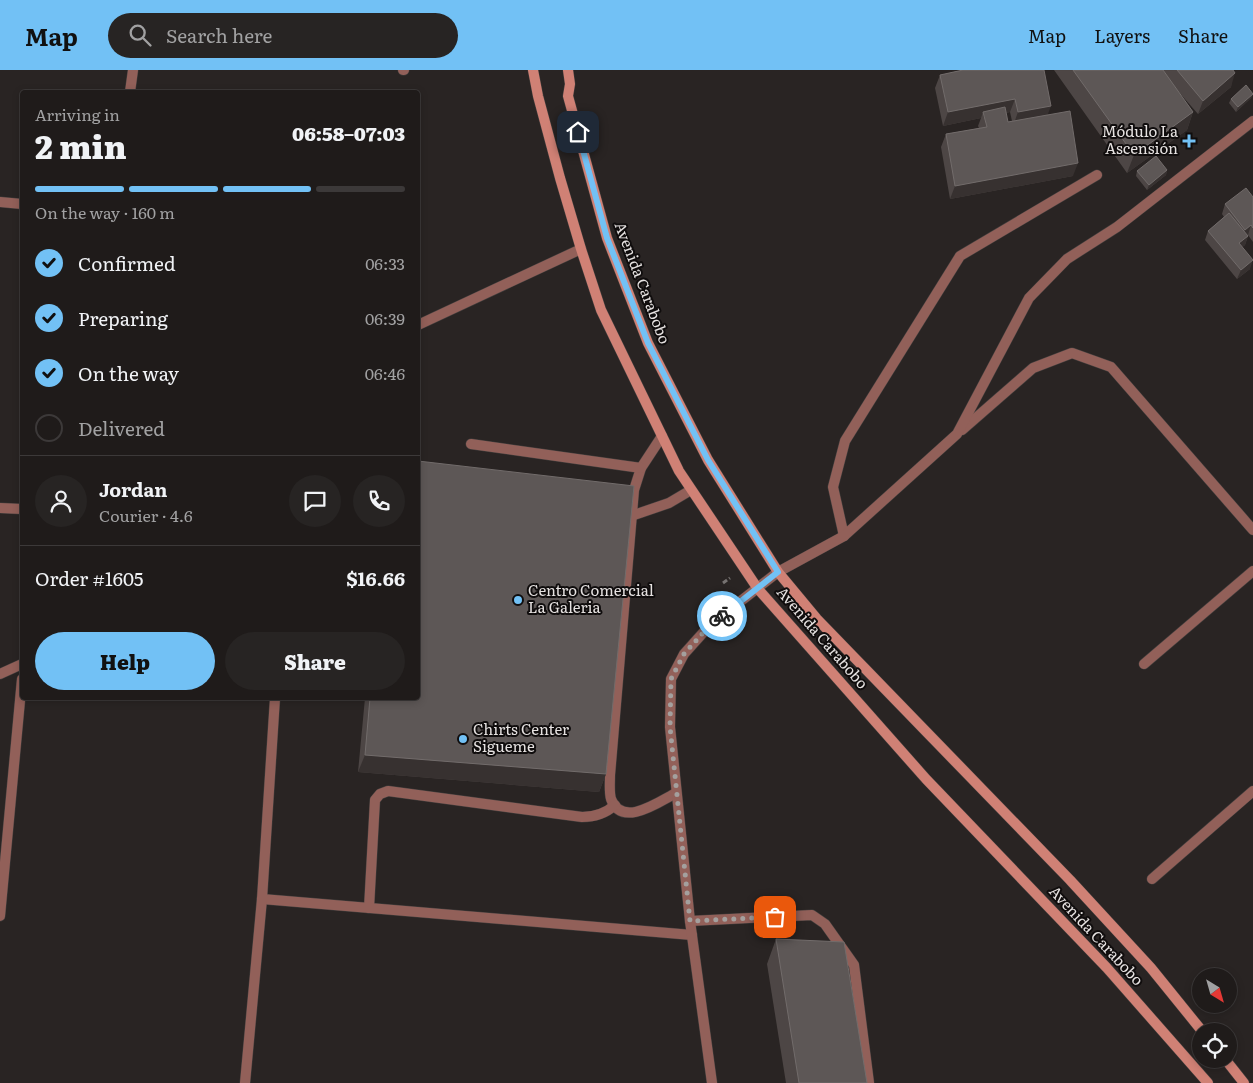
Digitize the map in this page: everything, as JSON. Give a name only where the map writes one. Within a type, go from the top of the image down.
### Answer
[{"type":"street","points":[[130,90],[133,70]]},
{"type":"street","name":"Avenida Carabobo","points":[[533,70],[557,169],[602,310],[679,471],[691,490],[758,589],[926,779],[1107,968],[1208,1083]]},
{"type":"street","name":"Avenida Carabobo","points":[[568,70],[570,84],[568,96],[607,238],[648,343],[708,460],[778,572],[824,625],[1077,888],[1151,968],[1196,1023]]},
{"type":"street","points":[[958,434],[1029,298],[1066,260],[1117,227],[1253,121]]},
{"type":"street","points":[[844,536],[833,487],[844,441],[960,256],[1097,175]]},
{"type":"street","points":[[0,202],[20,204]]},
{"type":"street","points":[[420,324],[465,301],[581,249]]},
{"type":"street","points":[[712,1083],[690,921],[670,727],[671,679],[684,654],[710,625],[778,572],[844,536],[1033,368],[1072,353],[1111,367],[1253,530]]},
{"type":"street","points":[[662,436],[641,468],[634,490],[610,775],[611,799],[620,810],[639,812],[676,793]]},
{"type":"street","points":[[471,444],[641,468]]},
{"type":"street","points":[[632,516],[669,503],[691,490]]},
{"type":"street","points":[[0,508],[20,509]]},
{"type":"street","points":[[1144,664],[1253,571]]},
{"type":"street","points":[[0,674],[20,665]]},
{"type":"street","points":[[0,916],[20,700]]},
{"type":"street","points":[[245,1083],[262,899],[275,700]]},
{"type":"street","points":[[369,908],[375,800],[380,794],[388,791],[582,818],[601,814],[615,805]]},
{"type":"street","points":[[1152,879],[1253,791]]},
{"type":"street","points":[[262,899],[692,935]]},
{"type":"street","points":[[690,921],[812,915],[825,924],[854,965],[869,1083]]},
{"type":"street","points":[[1232,1068],[1244,1083]]},
{"type":"building","points":[[963,70],[1044,70],[1051,106],[1018,112],[1015,99],[948,112],[940,75]]},
{"type":"building","points":[[1073,70],[1163,70],[1193,112],[1134,155]]},
{"type":"building","points":[[1177,70],[1233,70],[1235,73],[1203,101]]},
{"type":"building","points":[[1246,85],[1253,94],[1238,107],[1231,99]]},
{"type":"building","points":[[1005,107],[1008,122],[1070,111],[1078,163],[955,186],[946,134],[987,127],[983,112]]},
{"type":"building","points":[[1156,156],[1167,170],[1149,185],[1137,171]]},
{"type":"building","points":[[1246,188],[1253,197],[1253,228],[1251,225],[1245,230],[1225,204]]},
{"type":"building","points":[[1229,213],[1248,236],[1239,243],[1253,260],[1241,270],[1208,231]]},
{"type":"building","name":"Centro Comercial La Galeria","points":[[420,461],[634,486],[606,774],[365,755],[370,700],[420,700]]},
{"type":"building","points":[[776,939],[844,942],[867,1083],[799,1083]]},
{"type":"way so far","points":[[722,616],[710,625],[684,654],[671,679],[670,727],[690,921],[775,917]]},
{"type":"place","name":"Módulo La Ascensión","points":[[1189,141]]},
{"type":"place","name":"Centro Comercial La Galeria","points":[[518,600]]},
{"type":"place","name":"Chirts Center Sigueme","points":[[463,739]]},
{"type":"route","points":[[578,132],[607,238],[648,343],[708,460],[778,572],[722,616]]}]
